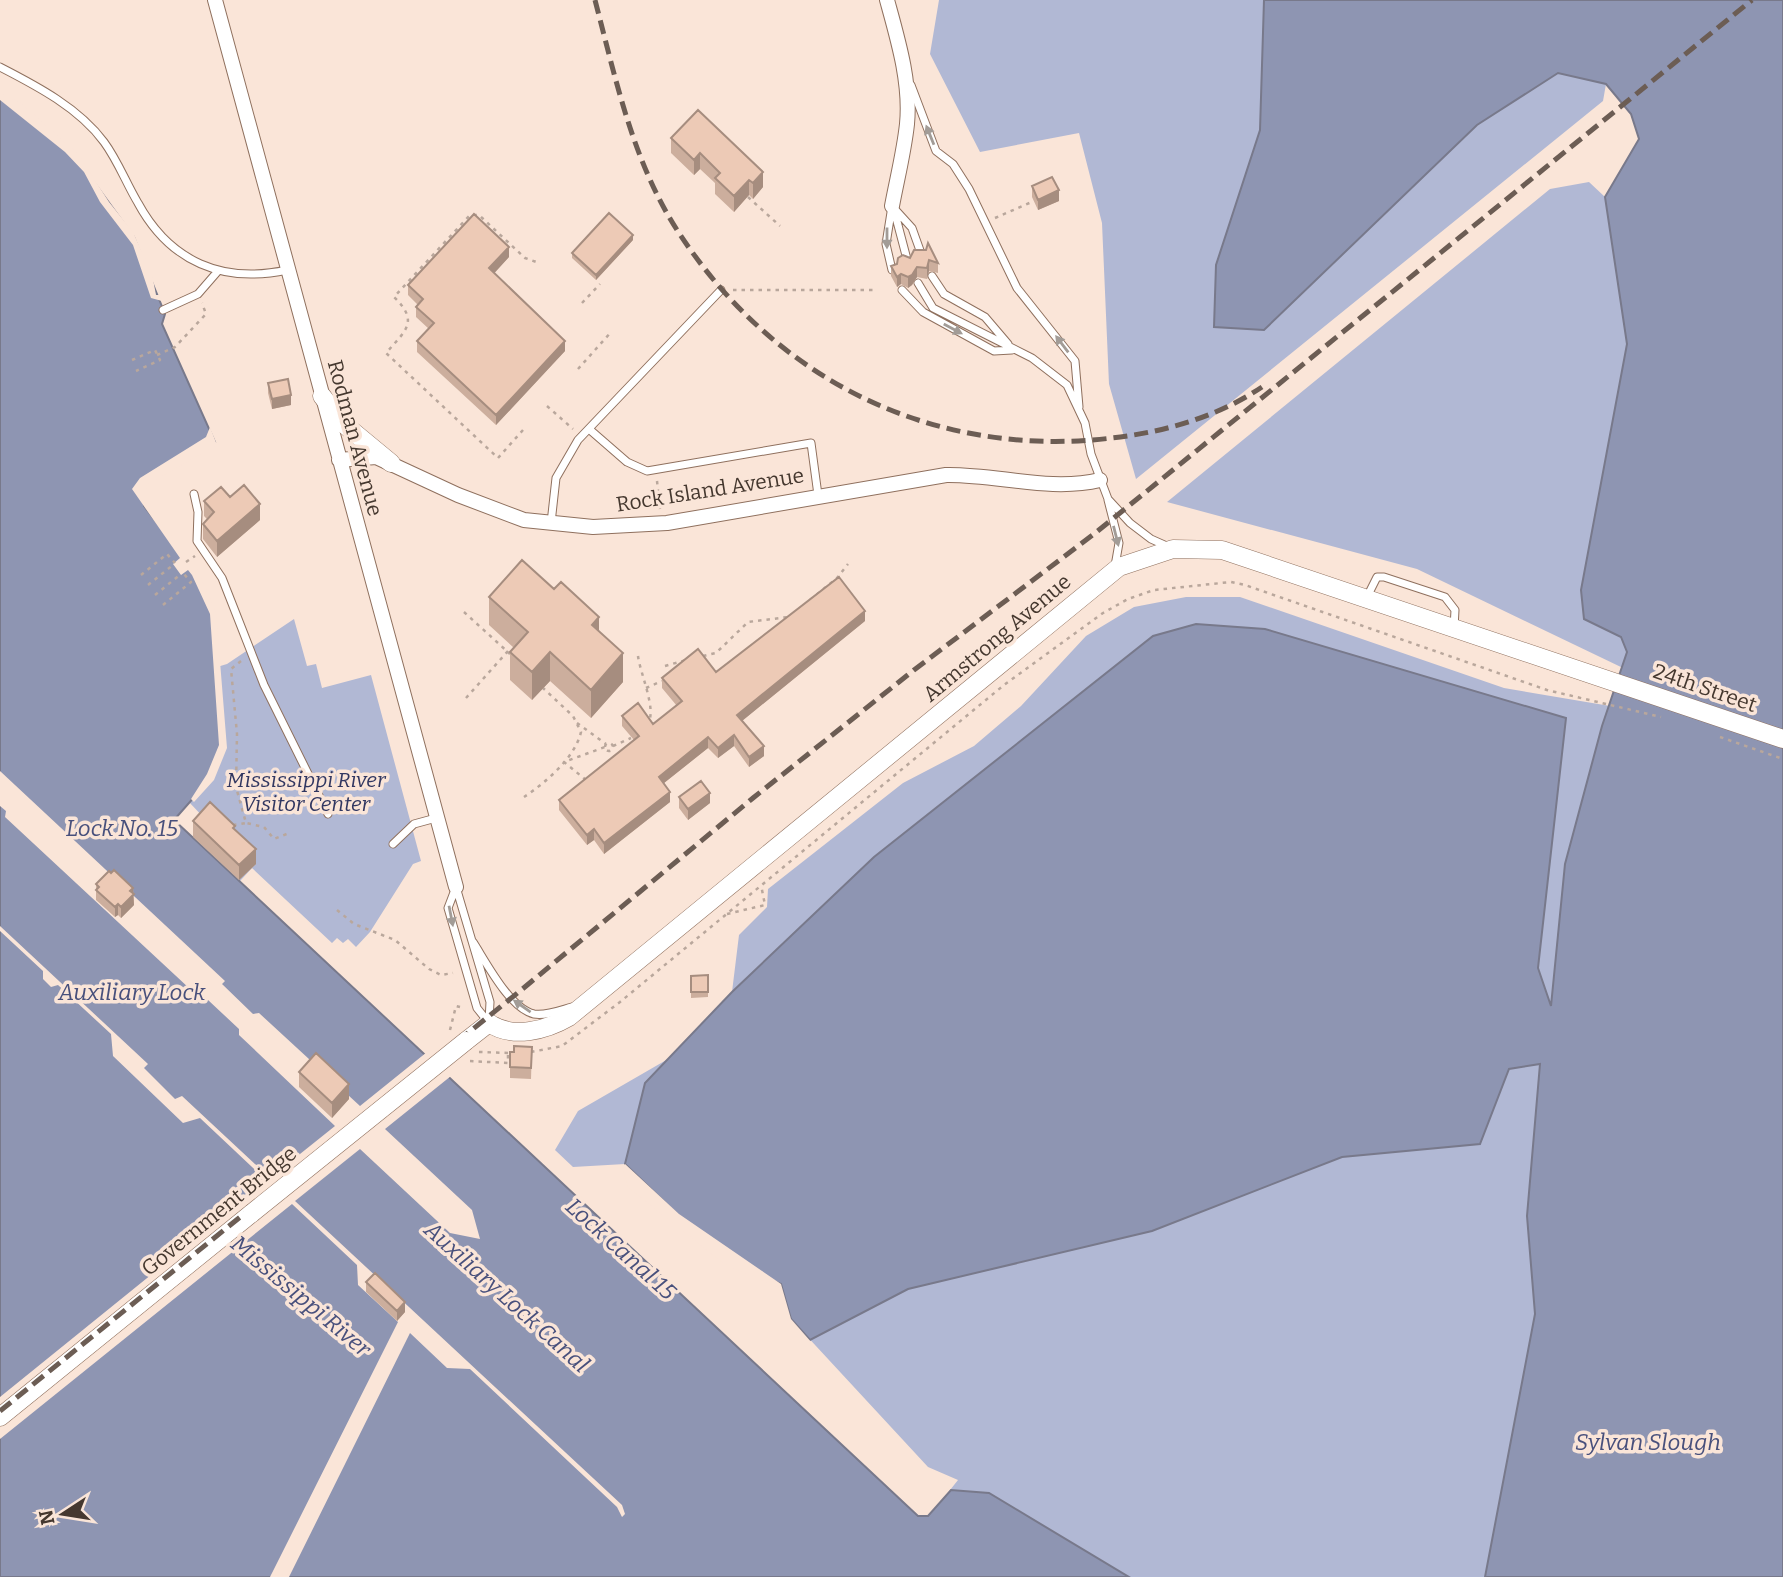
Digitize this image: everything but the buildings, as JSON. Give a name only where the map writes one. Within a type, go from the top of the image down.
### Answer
[{"type":"street","name":"Rodman Avenue","points":[[215,0],[456,887]]},
{"type":"street","points":[[887,0],[902,61],[907,123],[892,206]]},
{"type":"street","points":[[322,396],[345,425],[391,463]]},
{"type":"street","name":"Rock Island Avenue","points":[[339,460],[368,455],[458,495],[524,520],[593,527],[661,524],[946,475],[1051,484],[1084,484],[1100,480]]},
{"type":"street","name":"Armstrong Avenue","points":[[489,1023],[501,1032],[516,1033],[562,1021],[587,1003],[1128,562],[1173,549],[1222,550],[1612,681]]},
{"type":"street","name":"24th Street","points":[[1612,681],[1783,739]]},
{"type":"street","name":"Government Bridge","points":[[0,1417],[471,1046],[489,1023]]},
{"type":"lane","points":[[902,61],[936,151],[953,164],[986,223],[1017,288],[1075,361],[1079,407],[1119,542],[1119,554],[1113,573]]},
{"type":"lane","points":[[0,67],[29,82],[86,122],[114,157],[152,225],[197,264],[249,276],[287,270]]},
{"type":"lane","points":[[892,206],[912,228],[922,256]]},
{"type":"lane","points":[[892,206],[908,263]]},
{"type":"lane","points":[[892,206],[886,244],[892,270]]},
{"type":"lane","points":[[163,310],[198,293],[218,271]]},
{"type":"lane","points":[[932,276],[944,295],[985,317],[1013,350]]},
{"type":"lane","points":[[918,283],[933,308],[1048,368],[1067,385],[1079,407]]},
{"type":"lane","points":[[551,524],[556,478],[565,459],[589,429],[721,290]]},
{"type":"lane","points":[[902,290],[922,312],[994,351],[1013,350]]},
{"type":"lane","points":[[589,429],[627,462],[647,471],[811,443],[818,495]]},
{"type":"lane","points":[[194,494],[198,512],[197,541],[222,578],[290,741],[328,814]]},
{"type":"lane","points":[[1108,499],[1130,523],[1151,539],[1173,549]]},
{"type":"lane","points":[[1366,599],[1372,582],[1377,577],[1445,597],[1455,610],[1454,628]]},
{"type":"lane","points":[[393,844],[414,824],[436,818]]},
{"type":"lane","name":"Rodman Avenue","points":[[456,887],[490,1002],[489,1023]]},
{"type":"lane","name":"Rodman Avenue","points":[[456,887],[448,908],[477,1008],[489,1023]]},
{"type":"lane","name":"Rodman Avenue","points":[[473,942],[509,995],[525,1010],[542,1014],[587,1003]]},
{"type":"path","points":[[748,197],[780,226]]},
{"type":"path","points":[[986,223],[1034,201]]},
{"type":"path","points":[[523,430],[498,458],[386,354],[408,325],[404,307],[394,297],[470,215],[478,215],[526,258],[539,262]]},
{"type":"path","points":[[582,303],[600,284]]},
{"type":"path","points":[[721,290],[873,290]]},
{"type":"path","points":[[158,355],[175,347],[206,314],[198,293]]},
{"type":"path","points":[[578,369],[612,331]]},
{"type":"path","points":[[132,360],[155,350],[160,360],[136,371]]},
{"type":"path","points":[[547,406],[573,429],[581,420]]},
{"type":"path","points":[[656,470],[660,510]]},
{"type":"path","points":[[141,575],[167,554],[174,564],[148,586]]},
{"type":"path","points":[[186,562],[193,557]]},
{"type":"path","points":[[807,601],[838,578],[848,564]]},
{"type":"path","points":[[155,595],[182,574],[191,582],[163,605]]},
{"type":"path","points":[[526,1053],[562,1046],[1004,685],[1103,613],[1128,599],[1154,590],[1211,583],[1245,584],[1548,690],[1671,721]]},
{"type":"path","points":[[673,669],[665,666],[716,653],[748,622],[787,617],[797,609]]},
{"type":"path","points":[[464,611],[516,659]]},
{"type":"path","points":[[246,823],[236,787],[237,734],[231,669],[252,652]]},
{"type":"path","points":[[466,698],[508,652]]},
{"type":"path","points":[[638,656],[652,712],[646,725]]},
{"type":"path","points":[[645,688],[669,678]]},
{"type":"path","points":[[543,688],[609,751],[631,737]]},
{"type":"path","points":[[524,797],[543,784],[579,743],[581,732],[575,721]]},
{"type":"path","points":[[1708,733],[1783,759]]},
{"type":"path","points":[[591,784],[564,762],[605,745],[613,747],[617,755]]},
{"type":"path","points":[[229,828],[234,824],[246,823],[264,827],[274,839],[289,833]]},
{"type":"path","points":[[724,915],[765,905],[761,884]]},
{"type":"path","points":[[337,911],[354,924],[395,940],[429,969],[441,975],[453,973]]},
{"type":"path","points":[[452,1029],[456,1006],[460,1007]]},
{"type":"path","points":[[471,1046],[517,1053]]},
{"type":"path","points":[[475,1061],[508,1063],[508,1053]]},
{"type":"green space","points":[[939,0],[1570,0],[1606,84],[1603,101],[1136,479],[1109,384],[1102,223],[1079,133],[980,152],[930,54]]},
{"type":"green space","points":[[1589,182],[1605,197],[1627,344],[1581,590],[1584,619],[1621,637],[1627,652],[1623,668],[1417,569],[1167,502],[1550,189]]},
{"type":"green space","points":[[1186,597],[1240,597],[1504,688],[1610,706],[1522,1577],[1048,1577],[931,1514],[958,1480],[928,1467],[791,1319],[1153,636],[874,857],[732,992],[739,935],[767,907],[768,889],[903,783],[974,746],[1021,706],[1086,636],[1134,607]]},
{"type":"green space","name":"Mississippi River Visitor Center","points":[[294,619],[307,666],[316,664],[322,688],[371,675],[421,861],[413,864],[370,932],[356,947],[348,939],[343,943],[337,938],[332,943],[252,868],[240,881],[193,837],[206,820],[189,802],[211,778],[217,667],[227,664]]},
{"type":"green space","points":[[706,1019],[625,1164],[573,1167],[555,1150],[578,1111],[668,1059]]},
{"type":"water","name":"Sylvan Slough","points":[[1264,0],[1783,0],[1783,1577],[1485,1577],[1535,1314],[1527,1216],[1540,1064],[1509,1069],[1480,1144],[1342,1157],[1152,1231],[908,1289],[810,1340],[791,1319],[781,1284],[726,1261],[625,1164],[645,1083],[732,992],[874,857],[1153,636],[1196,624],[1265,629],[1566,718],[1538,968],[1551,1006],[1565,864],[1602,726],[1627,652],[1621,637],[1584,619],[1581,590],[1627,344],[1605,197],[1639,139],[1631,114],[1606,84],[1558,73],[1477,125],[1264,330],[1214,327],[1216,265],[1260,130]]},
{"type":"water","points":[[0,96],[75,156],[134,237],[165,314],[162,324],[215,442],[143,484],[144,506],[194,571],[212,613],[224,748],[211,778],[174,820],[918,1516],[928,1516],[951,1490],[989,1493],[1129,1577],[0,1577]]},
{"type":"pier","points":[[0,93],[21,103],[78,154],[109,202],[133,232],[152,274],[156,295],[160,295],[162,301],[151,298],[133,245],[100,202],[84,172],[65,152],[0,100]]},
{"type":"pier","points":[[210,427],[217,445],[146,485],[147,504],[197,569],[216,612],[227,748],[214,780],[194,802],[191,799],[207,774],[219,745],[210,614],[192,575],[188,570],[181,575],[173,564],[180,558],[132,489],[140,478],[206,437]]},
{"type":"pier","points":[[0,771],[225,981],[222,984],[253,1014],[259,1013],[360,1106],[427,1052],[602,1216],[451,1076],[385,1129],[472,1210],[480,1239],[450,1233],[360,1149],[295,1201],[622,1505],[625,1514],[622,1517],[617,1507],[470,1369],[447,1368],[410,1333],[289,1577],[270,1577],[398,1322],[358,1285],[357,1265],[292,1204],[0,1439],[0,1397],[267,1181],[200,1118],[183,1123],[113,1056],[111,1034],[58,985],[51,987],[43,979],[43,971],[0,931],[0,926],[148,1064],[144,1068],[175,1099],[182,1096],[270,1178],[335,1126],[239,1035],[239,1029],[208,1000],[204,1002],[5,817],[6,811],[0,806]]},
{"type":"pier","points":[[625,1164],[679,1214],[781,1284],[791,1319],[812,1343],[808,1343],[788,1321],[778,1287],[724,1264],[628,1187],[622,1167]]},
{"type":"railway","points":[[595,0],[638,150],[649,178],[679,233],[716,283],[759,327],[806,364],[857,395],[911,418],[969,433],[1029,441],[1092,440],[1181,424],[1222,409],[1262,387]]},
{"type":"railway","points":[[0,1411],[520,991],[753,798],[914,670],[1094,534],[1752,0]]},
{"type":"water label","name":"Lock No. 15","points":[[122,828]]},
{"type":"water label","name":"Auxiliary Lock","points":[[132,992]]},
{"type":"water label","name":"Lock Canal 15","points":[[621,1249]]},
{"type":"water label","name":"Mississippi River","points":[[301,1296]]},
{"type":"water label","name":"Auxiliary Lock Canal","points":[[507,1297]]}]
